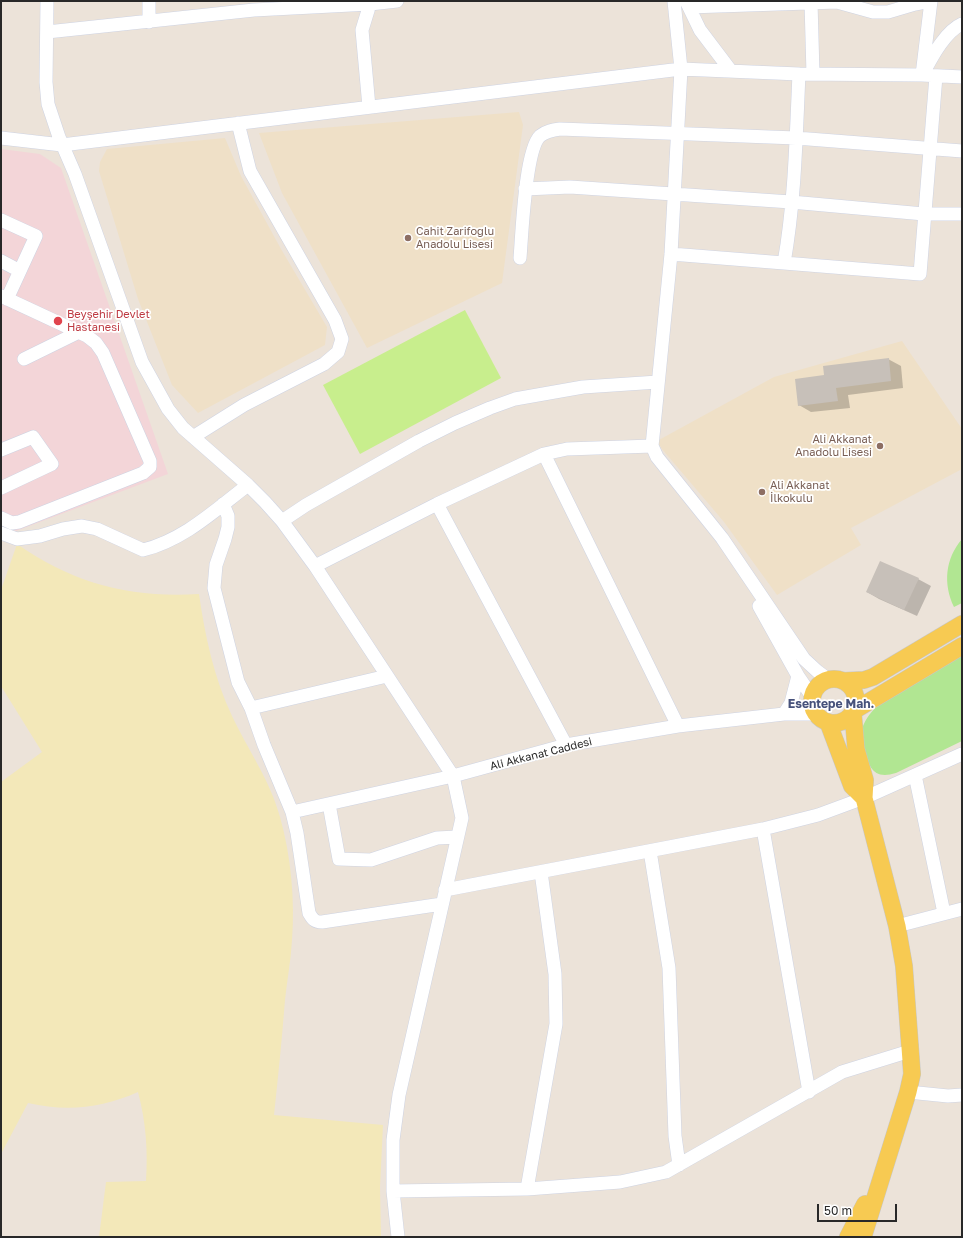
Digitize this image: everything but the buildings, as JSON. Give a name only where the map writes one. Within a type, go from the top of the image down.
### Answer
[{"type":"main road","points":[[864,798],[852,786],[822,718],[813,705],[813,698],[817,688],[822,683],[864,680],[873,677],[962,624]]},
{"type":"main road","points":[[822,718],[835,723],[848,719],[854,712],[962,646]]},
{"type":"main road","points":[[836,681],[849,684],[855,693],[856,700],[854,712],[856,749],[865,780],[864,798],[897,926],[904,966],[912,1074],[890,1154],[863,1237]]},
{"type":"main road","points":[[848,1237],[890,1154]]},
{"type":"street","points":[[47,1],[46,82],[48,104],[62,145],[75,174],[142,362],[168,409],[183,428],[248,485],[282,521],[315,566],[454,776],[462,818],[399,1095],[394,1140],[393,1191],[398,1237]]},
{"type":"street","points":[[149,22],[150,1]]},
{"type":"street","points":[[47,32],[149,22],[256,5],[372,3],[397,1]]},
{"type":"street","points":[[674,1],[681,70],[671,254],[652,446],[657,457],[722,538],[804,659],[816,672],[836,681]]},
{"type":"street","points":[[731,71],[700,30],[688,4],[838,1],[873,12],[888,12],[931,1],[922,75]]},
{"type":"street","points":[[811,2],[813,74]]},
{"type":"street","points":[[369,107],[362,30],[372,3]]},
{"type":"street","points":[[922,75],[937,49],[956,26],[962,24]]},
{"type":"street","points":[[1,138],[62,145],[681,70],[962,77]]},
{"type":"street","points":[[784,263],[791,202],[799,74]]},
{"type":"street","points":[[671,254],[920,274],[936,76]]},
{"type":"street","points":[[193,437],[244,405],[324,364],[338,352],[342,339],[335,320],[250,171],[238,123]]},
{"type":"street","points":[[520,258],[525,189],[534,146],[540,137],[551,130],[560,129],[796,138],[962,151]]},
{"type":"street","points":[[525,189],[570,187],[791,202],[924,214],[962,214]]},
{"type":"street","points":[[1,220],[36,236],[20,271],[6,291],[87,336],[96,343],[104,353],[150,461],[150,467],[144,473],[19,522],[12,523],[1,518]]},
{"type":"street","points":[[1,261],[20,271]]},
{"type":"street","points":[[24,359],[79,332]]},
{"type":"street","points":[[282,521],[306,505],[419,442],[455,423],[490,408],[515,399],[582,387],[658,382]]},
{"type":"street","points":[[1,450],[33,437],[52,464],[1,488]]},
{"type":"street","points":[[315,566],[437,504],[544,454],[567,449],[652,446]]},
{"type":"street","points":[[544,454],[678,726]]},
{"type":"street","points":[[1,533],[17,540],[82,526],[97,529],[143,550],[173,540],[248,485]]},
{"type":"street","points":[[223,504],[228,516],[228,528],[216,565],[214,588],[238,682],[251,708],[292,812],[297,832],[309,914],[313,920],[322,922],[442,904]]},
{"type":"street","points":[[437,504],[566,745]]},
{"type":"street","points":[[722,538],[798,676],[813,698]]},
{"type":"street","points":[[251,708],[387,676]]},
{"type":"street","points":[[784,714],[791,704],[798,676]]},
{"type":"street","name":"Ali Akkanat Caddesi","points":[[292,812],[454,776],[566,745],[678,726],[784,714],[822,718]]},
{"type":"street","points":[[445,890],[763,829],[818,815],[864,798],[962,754]]},
{"type":"street","points":[[914,775],[944,913]]},
{"type":"street","points":[[329,804],[339,859],[371,860],[437,838],[457,837]]},
{"type":"street","points":[[763,829],[809,1092]]},
{"type":"street","points":[[650,851],[669,968],[675,1136],[679,1165]]},
{"type":"street","points":[[527,1189],[556,1024],[555,974],[541,872]]},
{"type":"street","points":[[897,926],[962,909]]},
{"type":"street","points":[[393,1191],[527,1189],[620,1182],[666,1172],[842,1072],[910,1051]]},
{"type":"street","points":[[908,1092],[948,1096],[962,1095]]},
{"type":"shaded area","name":"Cahit Zarifoğlu Anadolu Lisesi","points":[[519,112],[523,125],[502,283],[367,348],[282,193],[259,133]]},
{"type":"shaded area","points":[[225,138],[241,176],[281,249],[327,327],[325,345],[198,413],[172,385],[138,299],[99,171],[100,162],[107,149]]},
{"type":"shaded area","name":"Beyşehir Devlet Hastanesi","points":[[1,149],[40,154],[61,168],[168,474],[16,531],[1,524]]},
{"type":"shaded area","points":[[902,341],[962,429],[962,469],[851,528],[861,545],[777,595],[724,522],[662,449],[657,441],[774,377]]},
{"type":"green space","points":[[465,310],[501,378],[360,454],[323,385]]},
{"type":"green space","points":[[962,539],[962,603],[954,607],[950,598],[947,581],[949,563],[956,547]]},
{"type":"green space","points":[[962,654],[962,741],[896,773],[882,775],[877,773],[870,766],[861,737],[863,725],[869,715],[877,706]]},
{"type":"sand","points":[[17,544],[60,569],[104,586],[149,594],[199,594],[207,641],[220,687],[238,729],[271,790],[280,817],[287,847],[291,878],[293,925],[274,1115],[383,1125],[380,1187],[381,1237],[99,1237],[106,1182],[146,1181],[146,1136],[138,1092],[111,1102],[84,1107],[70,1108],[42,1106],[28,1103],[1,1154],[1,782],[42,752],[1,686],[1,590]]},
{"type":"place","name":"Cahit Zarifoğlu Anadolu Lisesi","points":[[408,238]]},
{"type":"place","name":"Beyşehir Devlet Hastanesi","points":[[58,321]]},
{"type":"place","name":"Ali Akkanat Anadolu Lisesi","points":[[880,446]]},
{"type":"place","name":"Ali Akkanat İlkokulu","points":[[762,492]]},
{"type":"district","name":"Esentepe Mah.","points":[[831,704]]}]
